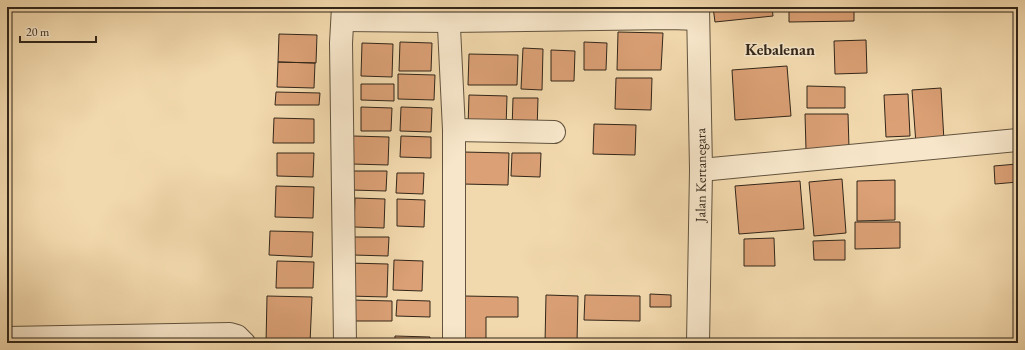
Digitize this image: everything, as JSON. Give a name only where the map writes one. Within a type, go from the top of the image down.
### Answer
[{"type":"street","points":[[345,343],[343,13],[671,18],[698,13]]},
{"type":"street","name":"Jalan Kertanegara","points":[[698,13],[701,170],[698,343]]},
{"type":"street","points":[[448,14],[454,130],[454,343]]},
{"type":"street","points":[[454,130],[554,132]]},
{"type":"street","points":[[701,170],[1018,140]]},
{"type":"street","points":[[16,340],[230,334],[237,336],[244,343]]},
{"type":"building","points":[[351,7],[396,7],[396,14],[351,13]]},
{"type":"building","points":[[405,7],[426,7],[426,10],[405,10]]},
{"type":"building","points":[[463,7],[491,7],[491,11],[463,10]]},
{"type":"building","points":[[498,7],[518,7],[518,10],[498,9]]},
{"type":"building","points":[[713,7],[772,7],[773,16],[715,22]]},
{"type":"building","points":[[789,7],[854,7],[854,21],[789,22]]},
{"type":"building","points":[[618,32],[663,33],[661,70],[617,70]]},
{"type":"building","points":[[279,34],[317,35],[316,63],[278,62]]},
{"type":"building","points":[[866,40],[867,73],[835,74],[834,41]]},
{"type":"building","points":[[400,42],[432,43],[431,71],[399,71]]},
{"type":"building","points":[[584,42],[607,43],[606,70],[584,70]]},
{"type":"building","points":[[362,43],[393,44],[392,77],[361,76]]},
{"type":"building","points":[[523,48],[543,49],[542,90],[521,89]]},
{"type":"building","points":[[551,50],[575,51],[574,81],[551,81]]},
{"type":"building","points":[[469,54],[518,55],[517,85],[468,85]]},
{"type":"building","points":[[278,62],[315,63],[314,88],[277,87]]},
{"type":"building","points":[[787,66],[791,116],[735,120],[732,70]]},
{"type":"building","points":[[398,74],[435,75],[434,100],[398,99]]},
{"type":"building","points":[[616,78],[652,78],[651,110],[615,109]]},
{"type":"building","points":[[361,84],[394,84],[394,101],[361,100]]},
{"type":"building","points":[[807,86],[845,87],[845,108],[807,108]]},
{"type":"building","points":[[941,88],[944,141],[916,144],[912,90]]},
{"type":"building","points":[[276,92],[320,93],[319,105],[275,105]]},
{"type":"building","points":[[908,94],[910,136],[886,137],[884,95]]},
{"type":"building","points":[[469,95],[507,96],[506,128],[468,127]]},
{"type":"building","points":[[513,98],[538,98],[537,131],[512,130]]},
{"type":"building","points":[[361,107],[392,108],[391,131],[361,131]]},
{"type":"building","points":[[401,107],[432,108],[431,132],[400,131]]},
{"type":"building","points":[[805,114],[848,114],[849,148],[806,149]]},
{"type":"building","points":[[274,118],[314,119],[314,143],[273,143]]},
{"type":"building","points":[[594,124],[636,125],[635,155],[593,154]]},
{"type":"building","points":[[353,136],[389,137],[388,165],[352,164]]},
{"type":"building","points":[[401,136],[431,137],[431,158],[400,157]]},
{"type":"building","points":[[463,152],[509,153],[508,185],[462,184]]},
{"type":"building","points":[[277,153],[314,153],[313,177],[277,176]]},
{"type":"building","points":[[512,153],[541,153],[540,177],[511,176]]},
{"type":"building","points":[[1017,164],[1018,182],[995,184],[994,166]]},
{"type":"building","points":[[351,171],[387,171],[386,191],[351,190]]},
{"type":"building","points":[[397,173],[424,173],[423,194],[396,193]]},
{"type":"building","points":[[842,179],[846,233],[814,236],[809,182]]},
{"type":"building","points":[[895,180],[895,220],[857,221],[857,181]]},
{"type":"building","points":[[800,181],[804,229],[739,234],[735,186]]},
{"type":"building","points":[[276,186],[314,187],[313,218],[275,217]]},
{"type":"building","points":[[355,198],[385,199],[384,228],[354,227]]},
{"type":"building","points":[[397,199],[425,200],[424,227],[397,226]]},
{"type":"building","points":[[855,222],[900,222],[900,248],[855,249]]},
{"type":"building","points":[[270,231],[313,232],[312,257],[269,255]]},
{"type":"building","points":[[353,237],[389,237],[388,256],[353,255]]},
{"type":"building","points":[[774,238],[775,266],[744,266],[744,239]]},
{"type":"building","points":[[845,240],[845,260],[814,260],[813,241]]},
{"type":"building","points":[[394,260],[423,261],[422,291],[393,290]]},
{"type":"building","points":[[277,261],[314,262],[313,288],[276,288]]},
{"type":"building","points":[[349,263],[388,264],[387,297],[348,296]]},
{"type":"building","points":[[650,294],[671,295],[671,307],[650,307]]},
{"type":"building","points":[[546,295],[578,296],[577,343],[545,343]]},
{"type":"building","points":[[585,295],[640,296],[640,321],[584,320]]},
{"type":"building","points":[[267,296],[312,297],[310,343],[266,343]]},
{"type":"building","points":[[464,296],[518,297],[518,317],[486,317],[486,343],[459,343]]},
{"type":"building","points":[[352,300],[392,301],[392,321],[352,321]]},
{"type":"building","points":[[397,300],[430,301],[430,317],[396,316]]},
{"type":"building","points":[[395,336],[430,337],[430,343],[395,343]]},
{"type":"district","name":"Kebalenan","points":[[780,49]]}]
